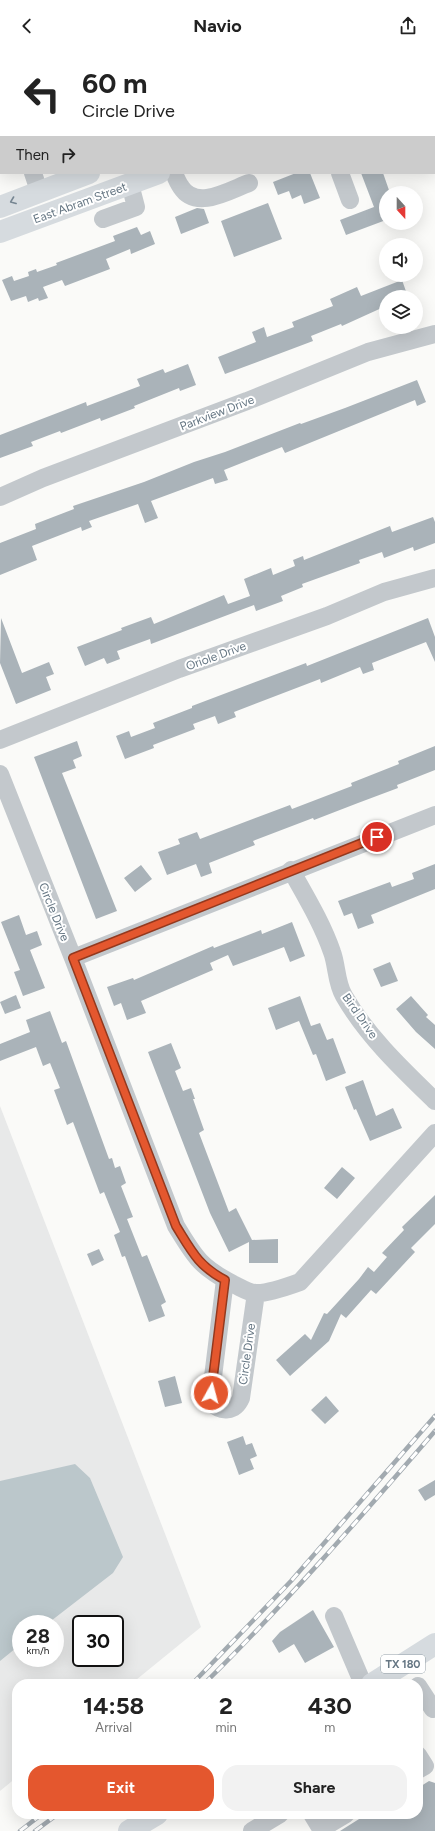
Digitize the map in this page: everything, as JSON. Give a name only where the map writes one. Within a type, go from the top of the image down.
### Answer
[{"type":"main road","name":"East Abram Street","points":[[0,207],[36,182],[83,174]]},
{"type":"main road","name":"East Abram Street","points":[[0,232],[156,174]]},
{"type":"main road","name":"TX 180","points":[[379,1679],[435,1644]]},
{"type":"street","points":[[174,174],[181,188],[193,198],[208,199],[249,183]]},
{"type":"street","points":[[340,174],[350,200]]},
{"type":"street","points":[[103,219],[136,207],[130,184]]},
{"type":"street","name":"Parkview Drive","points":[[0,497],[43,478],[247,401],[368,352],[435,334]]},
{"type":"street","name":"Oriole Drive","points":[[0,740],[179,669],[327,616],[384,592],[435,578]]},
{"type":"street","name":"Circle Drive","points":[[0,774],[73,958],[176,1226],[196,1258],[213,1274],[246,1290],[256,1293],[241,1398],[239,1403],[230,1409],[219,1409],[211,1402],[211,1393],[225,1280]]},
{"type":"street","points":[[73,958],[291,870],[435,815]]},
{"type":"street","name":"Bird Drive","points":[[291,870],[309,900],[325,933],[333,954],[342,994],[366,1029],[435,1101]]},
{"type":"street","points":[[256,1293],[288,1287],[300,1282],[435,1133]]},
{"type":"street","points":[[334,1616],[368,1679]]},
{"type":"street","points":[[403,1664],[413,1679]]},
{"type":"street","points":[[423,1693],[434,1709]]},
{"type":"street","points":[[252,1831],[272,1819]]},
{"type":"street","points":[[314,1819],[320,1830],[338,1819]]},
{"type":"shaded area","points":[[0,1106],[201,1627],[137,1679],[12,1679],[12,1781],[0,1791]]},
{"type":"shaded area","points":[[75,1464],[90,1478],[123,1557],[113,1573],[59,1615],[12,1615],[12,1651],[0,1661],[0,1481]]},
{"type":"building","points":[[293,174],[310,174],[320,198],[304,204],[301,195],[292,199],[289,191],[278,195],[273,182]]},
{"type":"building","points":[[361,174],[383,174],[388,186],[379,186],[379,223],[346,235],[340,220],[374,207]]},
{"type":"building","points":[[268,203],[282,239],[234,257],[221,221]]},
{"type":"building","points":[[197,208],[204,209],[209,223],[181,234],[175,217]]},
{"type":"building","points":[[137,227],[141,235],[150,231],[155,244],[131,254],[130,249],[106,259],[110,269],[65,286],[62,280],[43,287],[48,298],[39,301],[38,298],[28,302],[26,296],[11,301],[2,280],[12,276],[14,281],[29,276],[28,272],[36,269],[37,272],[57,265],[56,263],[115,241],[113,236]]},
{"type":"building","points":[[397,282],[403,282],[406,290],[379,290],[379,309],[342,326],[341,324],[311,336],[313,341],[225,374],[218,357],[256,342],[252,332],[264,327],[267,337],[294,327],[292,322],[333,306],[330,299],[357,287],[361,296]]},
{"type":"building","points":[[188,364],[196,385],[180,391],[179,388],[134,406],[135,408],[101,421],[100,418],[61,433],[60,431],[31,442],[33,446],[0,458],[0,435],[86,402],[87,406],[140,386],[137,379],[163,369],[165,373]]},
{"type":"building","points":[[417,380],[426,402],[417,406],[415,400],[285,453],[282,447],[224,470],[228,480],[215,484],[213,478],[151,501],[158,518],[145,523],[138,504],[89,521],[92,527],[82,531],[81,527],[32,546],[37,560],[0,575],[0,543],[36,529],[35,524],[74,509],[73,506],[144,482],[194,462],[345,408]]},
{"type":"building","points":[[433,517],[435,522],[435,543],[414,551],[413,547],[384,558],[382,552],[359,560],[360,563],[302,584],[303,587],[281,596],[283,601],[256,611],[254,605],[151,644],[150,639],[117,651],[120,659],[107,664],[104,658],[85,666],[77,647],[151,617],[154,624],[224,595],[228,604],[250,596],[244,579],[271,568],[273,575],[295,566],[293,560],[303,556],[304,560],[390,526],[392,532]]},
{"type":"building","points":[[1,618],[22,673],[49,662],[54,674],[46,677],[51,690],[16,704],[0,663]]},
{"type":"building","points":[[428,618],[435,637],[435,662],[426,642],[372,663],[374,670],[363,674],[360,667],[321,683],[320,679],[234,712],[236,717],[218,724],[215,716],[193,724],[195,729],[153,745],[154,748],[125,759],[116,736],[129,731],[131,737],[155,728],[153,723],[192,708],[192,706],[306,663],[307,666]]},
{"type":"building","points":[[77,741],[82,756],[73,760],[76,768],[62,773],[117,911],[96,919],[34,757]]},
{"type":"building","points":[[435,746],[435,770],[397,785],[398,788],[314,820],[313,818],[253,841],[255,845],[209,863],[212,873],[201,877],[196,864],[167,875],[158,852],[180,844],[178,839],[197,832],[200,839],[290,805],[292,809],[352,786],[351,783],[399,764],[398,761]]},
{"type":"building","points":[[435,864],[435,889],[371,915],[374,923],[358,929],[352,913],[344,916],[338,901],[390,882],[392,887],[414,879],[412,873]]},
{"type":"building","points":[[141,865],[152,879],[135,892],[124,878]]},
{"type":"building","points":[[19,915],[26,935],[37,931],[42,945],[30,950],[45,988],[23,996],[14,972],[20,970],[1,922]]},
{"type":"building","points":[[292,922],[305,956],[290,962],[284,947],[233,966],[228,955],[210,963],[213,970],[141,1001],[146,1013],[127,1020],[121,1003],[114,1006],[107,987],[133,978],[134,980],[213,946],[214,948],[261,930],[262,934]]},
{"type":"building","points":[[390,962],[398,981],[381,987],[373,969]]},
{"type":"building","points":[[16,995],[21,1008],[5,1014],[0,1002]]},
{"type":"building","points":[[300,996],[311,1026],[320,1023],[327,1040],[333,1038],[346,1073],[326,1081],[316,1054],[313,1055],[299,1021],[276,1030],[268,1008]]},
{"type":"building","points":[[411,996],[428,1015],[426,1017],[435,1025],[435,1049],[416,1032],[396,1009]]},
{"type":"building","points":[[50,1011],[62,1043],[66,1041],[109,1159],[112,1158],[115,1168],[120,1166],[126,1183],[121,1186],[133,1217],[127,1219],[142,1257],[147,1255],[166,1302],[161,1305],[165,1316],[149,1322],[125,1256],[122,1257],[114,1235],[120,1232],[104,1192],[100,1194],[73,1122],[67,1125],[54,1090],[60,1088],[50,1063],[43,1066],[36,1047],[0,1061],[0,1044],[30,1032],[26,1020]]},
{"type":"building","points":[[171,1043],[181,1068],[175,1071],[183,1091],[191,1088],[195,1099],[193,1099],[204,1130],[199,1133],[229,1212],[236,1208],[252,1240],[278,1239],[278,1263],[249,1263],[249,1242],[229,1252],[210,1213],[148,1052]]},
{"type":"building","points":[[363,1080],[376,1116],[393,1108],[402,1128],[370,1141],[356,1109],[354,1110],[345,1087]]},
{"type":"building","points":[[342,1167],[355,1178],[337,1199],[324,1188]]},
{"type":"building","points":[[435,1195],[435,1224],[411,1248],[415,1252],[376,1294],[371,1290],[346,1318],[341,1314],[329,1341],[290,1376],[276,1360],[305,1334],[311,1340],[324,1313],[327,1314],[368,1267],[374,1272],[387,1257],[382,1253],[404,1230],[402,1227]]},
{"type":"building","points":[[99,1249],[104,1260],[92,1266],[87,1254]]},
{"type":"building","points":[[175,1376],[182,1403],[165,1407],[158,1381]]},
{"type":"building","points":[[326,1396],[339,1411],[325,1424],[311,1410]]},
{"type":"building","points":[[243,1436],[246,1445],[252,1443],[257,1456],[250,1459],[254,1469],[239,1475],[227,1442]]},
{"type":"building","points":[[435,1480],[435,1495],[425,1501],[418,1490]]},
{"type":"building","points":[[313,1610],[334,1647],[305,1663],[294,1644],[279,1653],[272,1641],[280,1632]]},
{"type":"building","points":[[429,1781],[435,1783],[435,1831],[340,1831],[359,1819],[423,1819],[423,1785]]},
{"type":"railway","points":[[197,1679],[291,1581],[435,1416]]},
{"type":"railway","points":[[209,1679],[293,1592],[435,1431]]},
{"type":"railway","points":[[20,1831],[36,1819]]},
{"type":"railway","points":[[35,1831],[51,1819]]},
{"type":"route","points":[[211,1393],[225,1280],[213,1274],[196,1258],[176,1226],[73,958],[377,837]]}]
